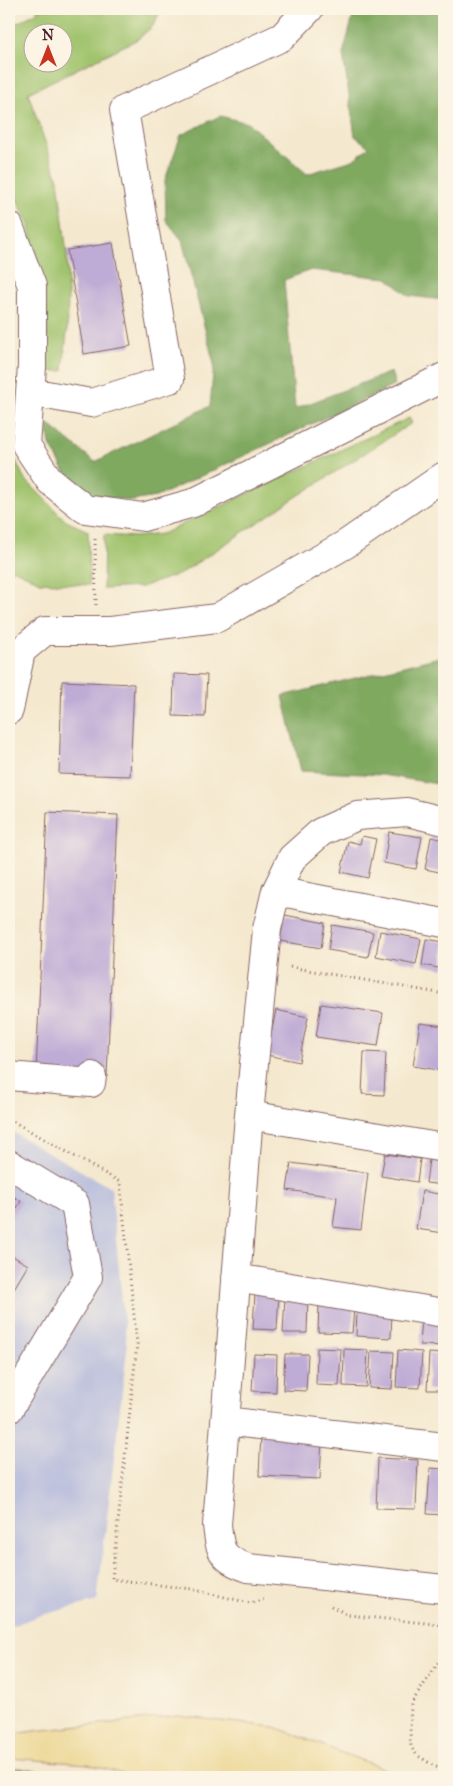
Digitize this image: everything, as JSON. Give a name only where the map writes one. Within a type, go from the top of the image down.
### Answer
[{"type":"street","points":[[30,392],[91,402],[170,379],[124,110],[282,37],[309,9]]},
{"type":"street","points":[[9,226],[32,286],[32,367],[26,445],[50,481],[85,509],[143,517],[192,503],[444,377]]},
{"type":"street","points":[[9,710],[21,650],[46,631],[110,631],[217,618],[346,544],[444,476]]},
{"type":"street","points":[[444,821],[407,812],[357,816],[321,832],[292,858],[276,891],[267,929],[263,962],[217,1524],[219,1548],[232,1562],[248,1568],[444,1589]]},
{"type":"street","points":[[276,891],[444,922]]},
{"type":"street","points":[[9,1076],[91,1083],[92,1076]]},
{"type":"street","points":[[249,1115],[444,1148]]},
{"type":"street","points":[[9,1164],[75,1204],[88,1277],[9,1409]]},
{"type":"street","points":[[236,1278],[444,1313]]},
{"type":"street","points":[[225,1422],[444,1446]]},
{"type":"path","points":[[95,511],[97,631]]},
{"type":"path","points":[[263,962],[444,994]]},
{"type":"path","points":[[9,1119],[120,1182],[137,1344],[112,1579],[191,1589],[250,1603],[275,1596]]},
{"type":"path","points":[[326,1603],[348,1615],[444,1625]]},
{"type":"path","points":[[444,1629],[442,1657],[411,1704],[410,1732],[412,1746],[417,1755],[444,1770]]},
{"type":"shaded area","points":[[9,1130],[111,1188],[127,1350],[97,1601],[38,1616],[9,1627]]},
{"type":"green space","points":[[36,9],[161,9],[153,26],[138,39],[72,71],[72,22],[22,22],[22,72],[71,72],[28,93],[58,179],[67,256],[68,293],[63,371],[45,371],[47,339],[41,277],[28,223],[9,182],[9,27],[38,12]]},
{"type":"green space","points":[[355,9],[444,9],[444,300],[409,296],[387,278],[311,270],[284,280],[295,409],[391,372],[395,385],[156,497],[131,501],[97,496],[65,472],[50,445],[47,423],[95,462],[210,406],[214,364],[182,240],[166,220],[165,180],[181,135],[220,116],[248,123],[307,174],[353,160],[369,147],[355,136],[343,54]]},
{"type":"green space","points":[[9,282],[13,325],[9,369]]},
{"type":"green space","points":[[409,418],[412,423],[180,574],[141,587],[103,589],[104,535],[135,537],[162,534]]},
{"type":"green space","points":[[9,446],[24,478],[66,521],[88,531],[89,585],[40,582],[13,569],[9,574]]},
{"type":"green space","points":[[444,656],[444,785],[382,775],[301,771],[283,696]]},
{"type":"green space","points":[[9,1768],[20,1768],[67,1777],[9,1777]]},
{"type":"sand","points":[[177,1716],[275,1727],[405,1777],[133,1777],[88,1764],[9,1758],[9,1735]]},
{"type":"building","points":[[113,243],[131,346],[84,354],[67,250]]},
{"type":"building","points":[[174,674],[207,675],[205,717],[173,716]]},
{"type":"building","points":[[62,681],[134,684],[130,776],[59,774]]},
{"type":"building","points":[[47,812],[118,815],[107,1077],[36,1074]]},
{"type":"building","points":[[389,832],[422,837],[416,869],[384,863]]},
{"type":"building","points":[[362,836],[376,839],[368,878],[341,872],[348,841],[360,844]]},
{"type":"building","points":[[431,837],[444,840],[444,873],[425,869]]},
{"type":"building","points":[[285,915],[325,923],[321,948],[280,941]]},
{"type":"building","points":[[332,925],[373,932],[368,957],[328,950]]},
{"type":"building","points":[[380,931],[421,939],[416,964],[376,956]]},
{"type":"building","points":[[426,939],[444,942],[444,969],[422,965]]},
{"type":"building","points":[[321,1004],[383,1013],[378,1046],[316,1037]]},
{"type":"building","points":[[276,1010],[308,1017],[299,1062],[267,1055]]},
{"type":"building","points":[[420,1023],[444,1026],[444,1071],[413,1066]]},
{"type":"building","points":[[364,1052],[386,1053],[384,1095],[362,1094]]},
{"type":"building","points":[[385,1154],[420,1159],[417,1182],[381,1176]]},
{"type":"building","points":[[429,1160],[444,1162],[444,1185],[426,1183]]},
{"type":"building","points":[[291,1163],[368,1173],[361,1230],[333,1227],[337,1197],[287,1190]]},
{"type":"building","points":[[422,1191],[444,1195],[444,1233],[416,1229]]},
{"type":"building","points":[[9,1194],[21,1201],[9,1221]]},
{"type":"building","points":[[9,1254],[28,1265],[9,1297]]},
{"type":"building","points":[[255,1292],[279,1293],[277,1330],[253,1329]]},
{"type":"building","points":[[285,1296],[308,1297],[307,1333],[283,1333]]},
{"type":"building","points":[[319,1304],[354,1307],[352,1333],[318,1332]]},
{"type":"building","points":[[357,1309],[392,1311],[391,1338],[356,1336]]},
{"type":"building","points":[[422,1318],[444,1319],[444,1346],[420,1345]]},
{"type":"building","points":[[317,1348],[341,1349],[339,1386],[316,1385]]},
{"type":"building","points":[[344,1349],[368,1350],[366,1387],[343,1386]]},
{"type":"building","points":[[398,1350],[422,1352],[420,1388],[396,1387]]},
{"type":"building","points":[[371,1351],[394,1352],[392,1389],[369,1388]]},
{"type":"building","points":[[429,1353],[444,1354],[444,1390],[427,1390]]},
{"type":"building","points":[[254,1354],[277,1355],[276,1392],[252,1391]]},
{"type":"building","points":[[285,1354],[308,1354],[306,1391],[283,1390]]},
{"type":"building","points":[[261,1434],[322,1437],[320,1479],[259,1476]]},
{"type":"building","points":[[378,1458],[418,1460],[416,1509],[376,1508]]},
{"type":"building","points":[[430,1468],[444,1469],[444,1515],[427,1514]]}]
